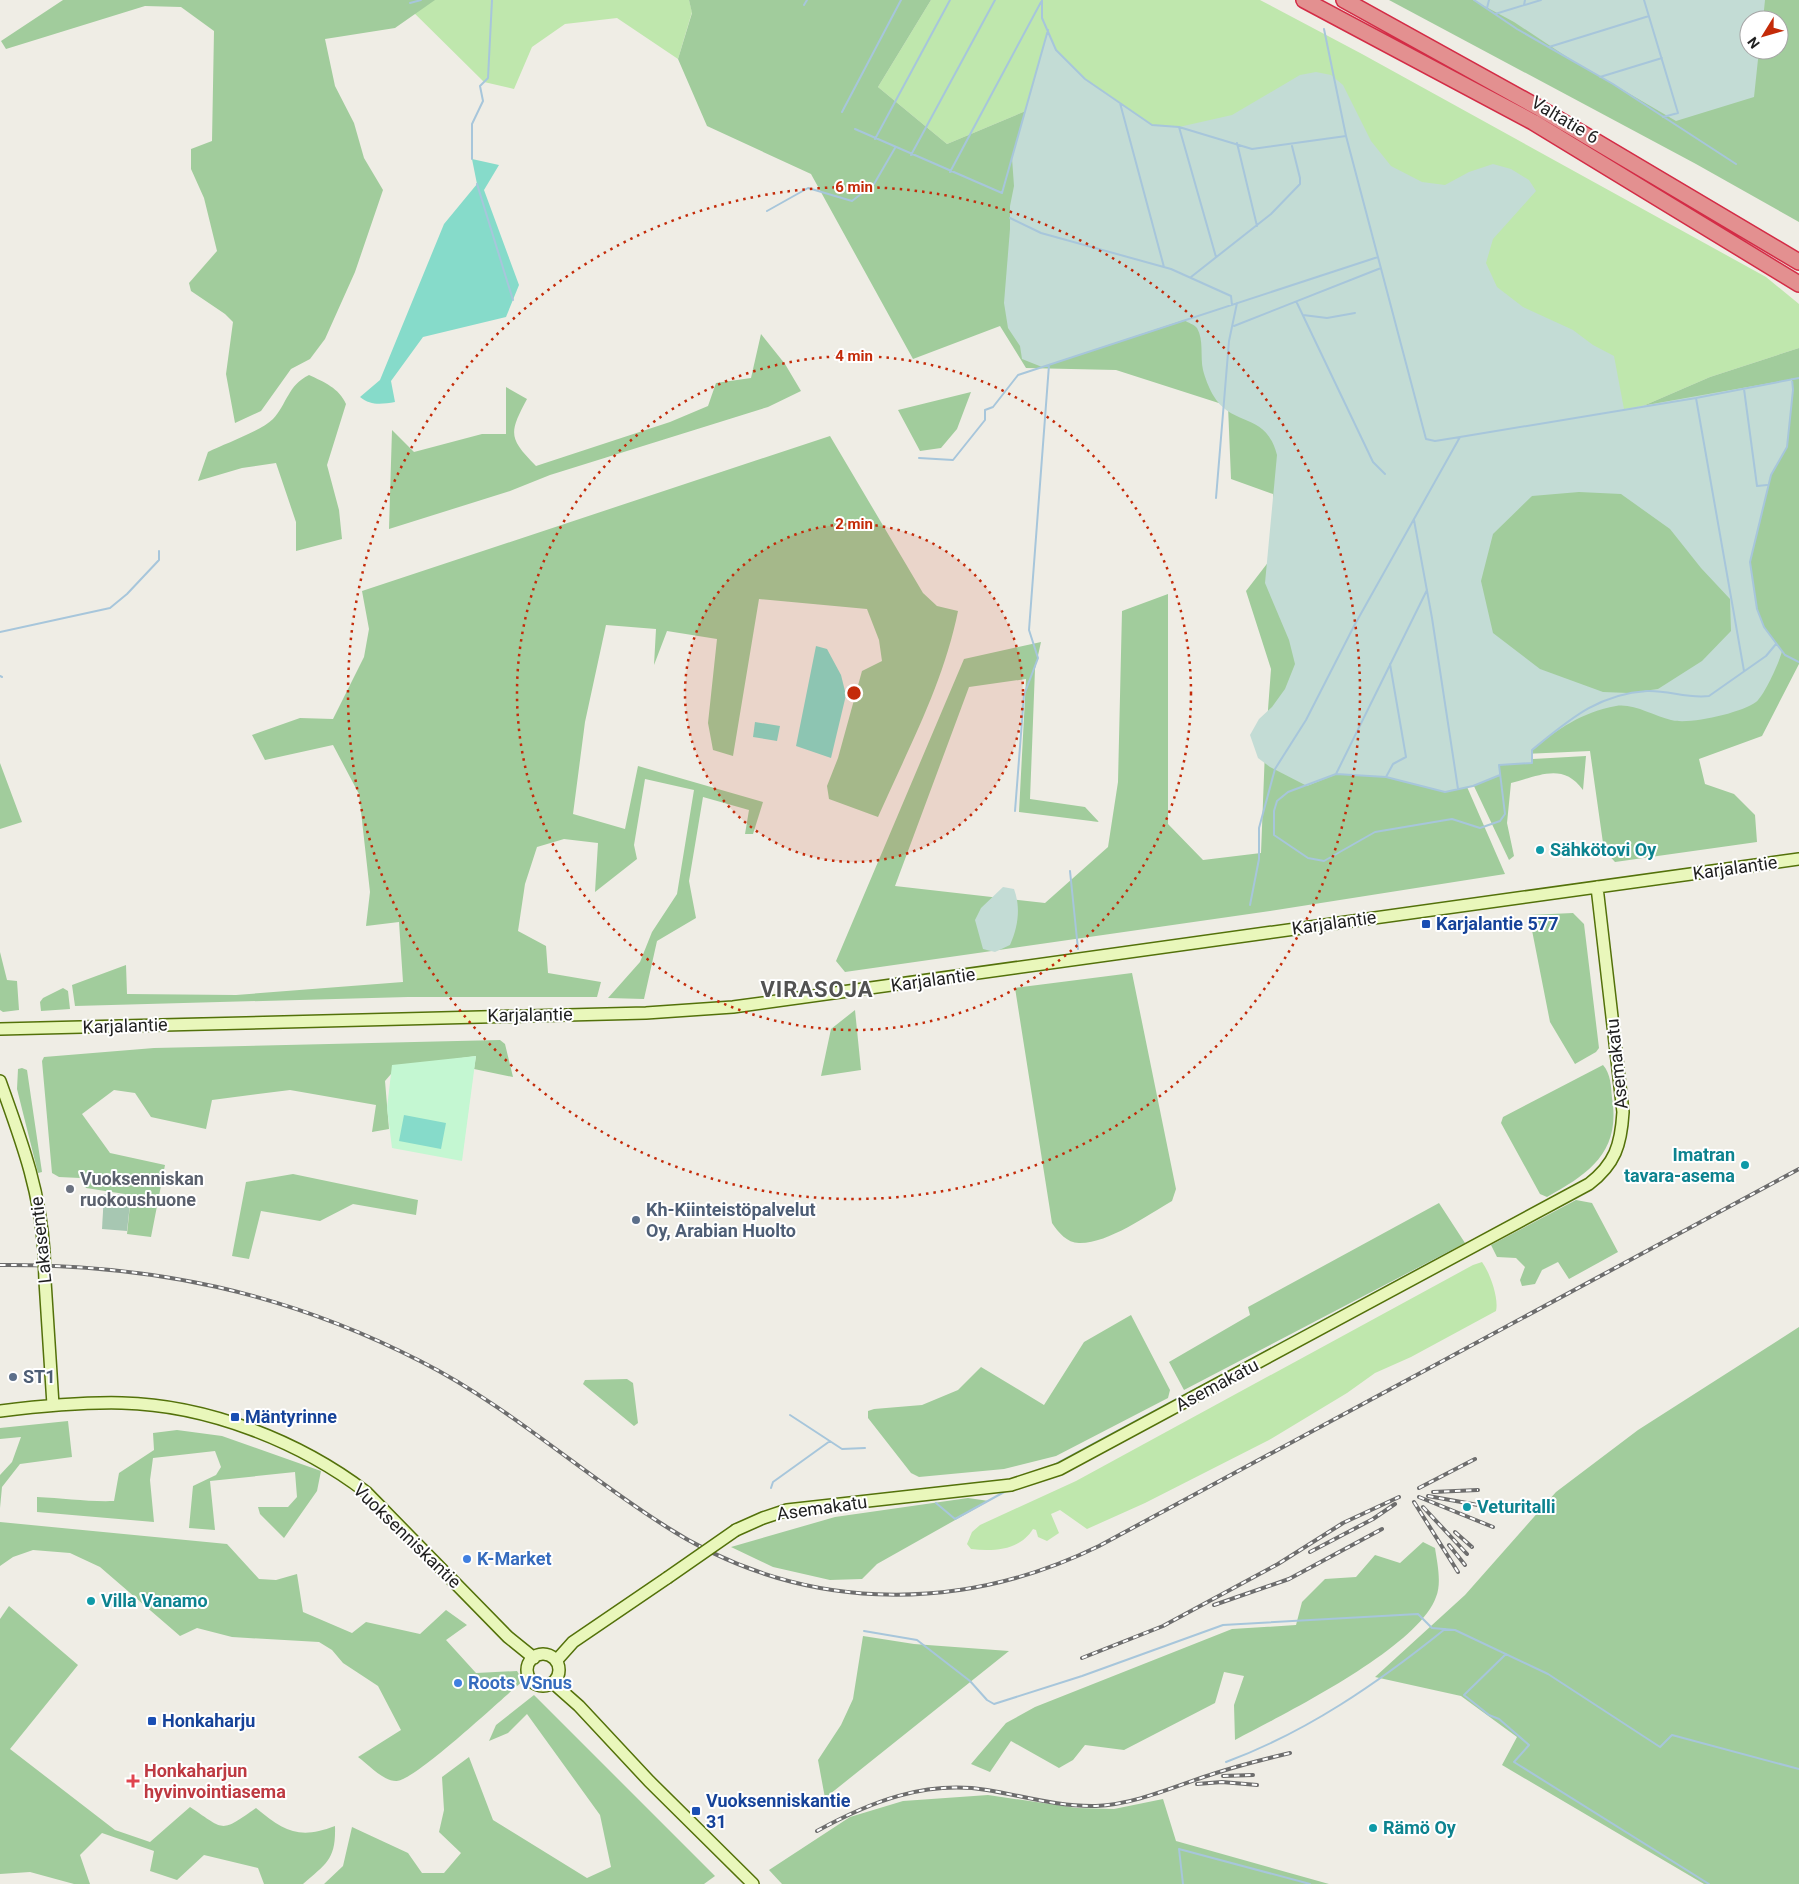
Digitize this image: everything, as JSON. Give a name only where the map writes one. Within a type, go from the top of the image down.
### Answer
[{"type":"highway","name":"Valtatie 6","points":[[1304,0],[1533,122],[1799,284]]},
{"type":"highway","name":"Valtatie 6","points":[[1344,0],[1541,109],[1799,262]]},
{"type":"street","name":"Karjalantie","points":[[0,1029],[646,1013],[733,1008],[1799,859]]},
{"type":"street","name":"Asemakatu","points":[[556,1661],[573,1642],[736,1530],[762,1518],[787,1510],[1011,1486],[1060,1469],[1589,1184],[1603,1173],[1610,1162],[1618,1142],[1623,1112],[1597,887]]},
{"type":"street","name":"Lakasentie","points":[[0,1081],[35,1182],[44,1252],[53,1405]]},
{"type":"street","name":"Vuoksenniskantie","points":[[0,1411],[53,1405],[123,1403],[200,1414],[252,1431],[324,1462],[342,1473],[378,1503],[508,1637],[534,1658]]},
{"type":"street","points":[[546,1655],[556,1661],[559,1670],[553,1683],[542,1686],[531,1680],[528,1666],[534,1658],[546,1655]]},
{"type":"street","points":[[553,1683],[579,1706],[649,1781],[753,1884]]},
{"type":"green space","points":[[63,0],[435,0],[395,28],[325,39],[335,86],[354,123],[364,158],[383,190],[355,272],[325,339],[310,359],[291,369],[261,411],[235,423],[226,374],[233,322],[225,314],[191,291],[189,283],[217,251],[204,198],[191,169],[191,149],[212,141],[214,31],[181,7],[145,6],[6,49],[1,41]]},
{"type":"green space","points":[[216,0],[689,0],[692,12],[678,59],[617,18],[565,24],[532,47],[514,89],[484,82],[403,2]]},
{"type":"green space","points":[[689,0],[931,0],[878,87],[947,144],[1054,99],[1599,425],[1710,377],[1799,348],[1799,664],[1762,736],[1699,759],[1705,784],[1734,794],[1755,815],[1757,842],[1615,862],[1604,850],[1590,751],[1454,757],[1505,874],[1270,911],[845,972],[836,961],[964,659],[1041,642],[1035,669],[1030,799],[1085,807],[1099,822],[1019,812],[1026,679],[969,687],[895,886],[1045,903],[1108,847],[1118,782],[1122,611],[1168,594],[1168,824],[1203,860],[1261,853],[1265,750],[1271,669],[1246,591],[1273,556],[1273,494],[1231,479],[1228,406],[1116,370],[1026,368],[1000,326],[913,359],[811,174],[707,126],[678,59],[692,13]]},
{"type":"green space","points":[[931,0],[1260,0],[1362,54],[1766,277],[1799,304],[1799,348],[1710,377],[1599,425],[1054,99],[947,144],[878,87]]},
{"type":"green space","points":[[1389,0],[1799,0],[1799,222],[1696,164]]},
{"type":"green space","points":[[761,334],[785,364],[801,391],[768,407],[550,475],[510,491],[389,529],[392,430],[414,452],[482,434],[506,434],[506,387],[527,399],[517,420],[514,435],[520,448],[536,466],[670,422],[708,406],[716,383],[751,378]]},
{"type":"green space","points":[[309,375],[335,390],[346,404],[327,465],[339,510],[342,539],[296,551],[296,522],[276,463],[242,468],[198,481],[208,452],[267,424],[278,413],[296,384]]},
{"type":"green space","points":[[971,392],[957,429],[941,448],[920,451],[898,410]]},
{"type":"green space","points":[[830,436],[923,593],[937,606],[958,611],[943,665],[924,716],[878,817],[829,799],[827,786],[838,758],[862,671],[882,661],[879,640],[867,609],[759,599],[733,756],[713,750],[708,723],[717,639],[667,631],[654,665],[656,629],[606,625],[585,722],[573,814],[625,829],[638,766],[763,802],[753,834],[745,834],[749,810],[703,797],[689,881],[696,918],[657,941],[644,999],[608,998],[640,962],[652,932],[677,894],[694,790],[645,779],[634,845],[637,859],[595,892],[598,843],[564,839],[537,847],[525,884],[518,931],[546,946],[548,973],[601,982],[597,997],[408,997],[75,1006],[72,985],[126,965],[127,994],[236,995],[403,982],[399,922],[366,926],[370,892],[359,794],[333,745],[265,760],[252,735],[300,718],[333,719],[364,657],[369,629],[362,591]]},
{"type":"green space","points":[[1586,756],[1583,790],[1575,781],[1567,776],[1550,773],[1511,783],[1507,823],[1514,856],[1509,860],[1463,763]]},
{"type":"green space","points":[[0,763],[22,822],[0,829]]},
{"type":"green space","points":[[1573,913],[1584,924],[1599,1048],[1596,1052],[1575,1064],[1550,1022],[1529,915]]},
{"type":"green space","points":[[0,952],[7,980],[17,981],[19,1010],[3,1012],[0,1010]]},
{"type":"green space","points":[[1132,973],[1176,1189],[1172,1201],[1127,1228],[1102,1239],[1075,1243],[1063,1236],[1052,1223],[1015,988]]},
{"type":"green space","points":[[63,988],[68,991],[70,1009],[41,1011],[40,1002],[43,998]]},
{"type":"green space","points":[[855,1010],[861,1070],[821,1076],[831,1029]]},
{"type":"green space","points":[[500,1040],[505,1044],[513,1077],[474,1069],[476,1056],[397,1067],[385,1081],[389,1129],[372,1132],[376,1105],[290,1090],[212,1100],[206,1129],[151,1117],[135,1093],[114,1090],[82,1114],[110,1153],[165,1165],[151,1237],[127,1234],[131,1195],[86,1188],[80,1178],[59,1177],[52,1173],[42,1061],[44,1057],[154,1048]]},
{"type":"green space","points":[[476,1056],[462,1161],[392,1148],[387,1108],[392,1065]]},
{"type":"green space","points":[[1603,1065],[1608,1072],[1610,1081],[1614,1117],[1612,1133],[1606,1147],[1599,1159],[1576,1179],[1547,1197],[1540,1194],[1501,1123],[1503,1117]]},
{"type":"green space","points":[[18,1069],[27,1070],[42,1172],[38,1173],[17,1089]]},
{"type":"green space","points":[[293,1174],[418,1200],[416,1215],[353,1204],[320,1221],[261,1211],[249,1259],[232,1256],[246,1182]]},
{"type":"green space","points":[[104,1194],[131,1195],[127,1231],[102,1229]]},
{"type":"green space","points":[[1576,1200],[1592,1203],[1618,1252],[1569,1279],[1558,1262],[1542,1270],[1535,1284],[1522,1286],[1520,1280],[1525,1267],[1516,1258],[1497,1257],[1491,1245]]},
{"type":"green space","points":[[1439,1203],[1465,1243],[1184,1390],[1169,1362],[1250,1315],[1248,1307]]},
{"type":"green space","points":[[1482,1262],[1493,1286],[1497,1306],[1496,1311],[1411,1357],[1375,1373],[1347,1393],[1269,1440],[1145,1503],[1087,1529],[1060,1510],[1051,1514],[1059,1533],[1047,1541],[1038,1537],[1036,1530],[1033,1529],[1021,1541],[1006,1548],[997,1550],[971,1549],[967,1544],[972,1532],[980,1525],[1076,1481],[1473,1265]]},
{"type":"green space","points":[[1131,1315],[1170,1390],[1168,1398],[1056,1456],[1004,1469],[919,1477],[911,1473],[868,1418],[868,1411],[874,1409],[922,1405],[958,1390],[981,1367],[1044,1405],[1084,1342]]},
{"type":"green space","points":[[1799,1327],[1799,1884],[1704,1884],[1502,1765],[1517,1737],[1461,1696],[1375,1677],[1465,1595],[1556,1492],[1638,1430]]},
{"type":"green space","points":[[627,1379],[633,1383],[638,1423],[634,1426],[583,1384],[585,1380]]},
{"type":"green space","points":[[68,1421],[72,1457],[20,1464],[2,1487],[0,1508],[0,1475],[12,1462],[21,1437],[0,1439],[0,1428]]},
{"type":"green space","points":[[177,1430],[222,1436],[321,1471],[317,1491],[284,1538],[260,1514],[258,1507],[288,1507],[297,1497],[295,1472],[210,1481],[215,1530],[189,1528],[193,1486],[216,1475],[221,1467],[215,1451],[153,1458],[150,1480],[154,1522],[37,1512],[37,1497],[114,1501],[119,1473],[154,1450],[153,1433]]},
{"type":"green space","points":[[968,1498],[989,1501],[877,1564],[862,1579],[830,1580],[773,1567],[731,1547],[835,1517]]},
{"type":"green space","points":[[0,1522],[227,1544],[259,1579],[276,1580],[297,1574],[303,1612],[352,1633],[366,1622],[420,1634],[446,1610],[467,1625],[446,1640],[476,1673],[517,1671],[523,1681],[421,1768],[406,1778],[396,1781],[391,1780],[381,1776],[358,1757],[401,1730],[378,1686],[343,1663],[332,1650],[319,1642],[232,1637],[197,1628],[180,1636],[100,1567],[70,1553],[33,1550],[13,1557],[0,1566]]},
{"type":"green space","points":[[1423,1542],[1435,1548],[1439,1579],[1436,1597],[1424,1617],[1404,1637],[1347,1678],[1235,1740],[1234,1705],[1244,1676],[1224,1672],[1215,1703],[1124,1750],[1085,1745],[1073,1760],[1059,1768],[1011,1741],[990,1772],[971,1764],[1006,1723],[1035,1707],[1232,1629],[1296,1625],[1302,1602],[1325,1579],[1356,1577],[1375,1555],[1400,1563]]},
{"type":"green space","points":[[9,1606],[78,1665],[10,1749],[115,1830],[150,1842],[190,1807],[210,1821],[223,1826],[236,1822],[256,1808],[275,1822],[292,1831],[311,1832],[335,1826],[334,1846],[324,1865],[303,1884],[264,1884],[258,1868],[204,1855],[177,1880],[150,1871],[154,1851],[102,1833],[80,1855],[90,1884],[74,1884],[30,1872],[0,1874],[0,1619]]},
{"type":"green space","points":[[863,1636],[914,1644],[1009,1651],[825,1798],[818,1760],[841,1725],[853,1699]]},
{"type":"green space","points":[[534,1695],[715,1876],[704,1884],[324,1884],[343,1866],[352,1827],[408,1853],[422,1873],[444,1873],[461,1853],[439,1832],[444,1810],[442,1777],[469,1757],[493,1820],[587,1878],[611,1867],[600,1815],[527,1714],[508,1733],[489,1741],[496,1725]]},
{"type":"green space","points":[[988,1795],[1077,1808],[1114,1809],[1163,1799],[1176,1841],[1329,1884],[782,1884],[769,1870],[850,1817],[903,1801]]},
{"type":"shaded area","points":[[1473,0],[1765,0],[1764,10],[1739,10],[1739,60],[1758,60],[1754,97],[1676,121],[1570,59],[1514,22]]},
{"type":"shaded area","points":[[1048,30],[1056,50],[1085,79],[1152,125],[1179,127],[1232,115],[1300,75],[1316,72],[1331,75],[1343,85],[1371,141],[1391,166],[1422,182],[1445,185],[1469,172],[1493,164],[1511,169],[1529,180],[1536,191],[1493,239],[1486,263],[1497,287],[1523,307],[1573,330],[1593,345],[1614,356],[1624,409],[1792,379],[1793,390],[1787,447],[1771,475],[1750,562],[1757,609],[1764,627],[1782,651],[1763,693],[1756,702],[1739,710],[1715,717],[1690,721],[1671,720],[1629,706],[1616,706],[1592,712],[1561,728],[1532,750],[1532,763],[1499,765],[1499,776],[1473,786],[1445,792],[1386,777],[1337,774],[1307,786],[1270,767],[1258,758],[1250,735],[1259,719],[1272,707],[1285,689],[1295,664],[1289,640],[1265,583],[1277,455],[1272,441],[1257,425],[1229,412],[1213,395],[1203,370],[1199,333],[1196,327],[1184,320],[1042,367],[1022,359],[1020,346],[1008,328],[1004,303],[1010,206],[1014,186],[1012,158]],"holes":[[[1579,492],[1621,494],[1670,529],[1701,568],[1730,599],[1731,631],[1702,661],[1658,689],[1629,693],[1603,692],[1540,669],[1493,633],[1481,581],[1493,534],[1532,496]]]},
{"type":"shaded area","points":[[472,159],[499,165],[484,190],[519,285],[506,317],[423,337],[391,381],[395,402],[381,404],[368,402],[360,397],[380,380],[444,224],[477,184]]},
{"type":"shaded area","points":[[816,646],[827,649],[841,675],[846,695],[831,758],[796,746]]},
{"type":"shaded area","points":[[755,722],[780,726],[777,741],[753,737]]},
{"type":"shaded area","points":[[1003,887],[1014,889],[1018,917],[1010,945],[995,952],[983,949],[975,920],[981,908]]},
{"type":"shaded area","points":[[404,1115],[446,1123],[441,1149],[399,1141]]},
{"type":"waterway","points":[[410,3],[421,0]]},
{"type":"waterway","points":[[472,159],[472,124],[483,101],[480,86],[488,78],[492,0]]},
{"type":"waterway","points":[[804,5],[807,0]]},
{"type":"waterway","points":[[842,112],[901,0]]},
{"type":"waterway","points":[[875,139],[950,0]]},
{"type":"waterway","points":[[911,155],[995,0]]},
{"type":"waterway","points":[[1042,0],[1042,18],[1056,50],[1085,79],[1152,125],[1179,127],[1252,149],[1346,136]]},
{"type":"waterway","points":[[1474,0],[1517,29],[1613,84],[1736,164]]},
{"type":"waterway","points":[[1487,8],[1489,0]]},
{"type":"waterway","points":[[1524,5],[1525,0]]},
{"type":"waterway","points":[[1495,14],[1541,0]]},
{"type":"waterway","points":[[1644,0],[1678,113],[1663,117]]},
{"type":"waterway","points":[[950,172],[1041,2]]},
{"type":"waterway","points":[[1549,47],[1649,16]]},
{"type":"waterway","points":[[1324,29],[1346,136],[1426,439],[1435,441],[1460,437],[1696,398],[1799,378]]},
{"type":"waterway","points":[[855,129],[1002,193],[1048,30]]},
{"type":"waterway","points":[[1600,77],[1662,58]]},
{"type":"waterway","points":[[1120,103],[1164,267]]},
{"type":"waterway","points":[[1179,127],[1216,257]]},
{"type":"waterway","points":[[1237,143],[1257,226]]},
{"type":"waterway","points":[[1191,277],[1271,214],[1300,184],[1292,146]]},
{"type":"waterway","points":[[767,211],[808,188],[852,201],[874,184],[895,148]]},
{"type":"waterway","points":[[477,184],[513,300]]},
{"type":"waterway","points":[[1010,218],[1041,233],[1171,269],[1231,296],[1232,305]]},
{"type":"waterway","points":[[919,458],[953,460],[985,420],[985,410],[993,407],[1018,375],[1378,257]]},
{"type":"waterway","points":[[1234,326],[1381,268]]},
{"type":"waterway","points":[[1216,498],[1229,341],[1237,303]]},
{"type":"waterway","points":[[1297,303],[1373,462],[1385,474]]},
{"type":"waterway","points":[[1303,315],[1327,318],[1355,313]]},
{"type":"waterway","points":[[1015,811],[1024,695],[1038,658],[1029,630],[1049,365]]},
{"type":"waterway","points":[[1792,379],[1793,390],[1787,447],[1771,475],[1750,562],[1757,609],[1764,627],[1785,655],[1799,662]]},
{"type":"waterway","points":[[1744,389],[1757,486],[1767,485]]},
{"type":"waterway","points":[[1696,398],[1744,671]]},
{"type":"waterway","points":[[1250,905],[1259,859],[1259,828],[1275,769],[1306,720],[1354,626],[1460,437]]},
{"type":"waterway","points":[[1414,520],[1432,618],[1458,789]]},
{"type":"waterway","points":[[0,632],[110,608],[127,594],[159,560],[159,551]]},
{"type":"waterway","points":[[1336,774],[1427,590]]},
{"type":"waterway","points":[[1500,775],[1473,786],[1445,792],[1386,777],[1336,774],[1288,792],[1277,801],[1274,811],[1274,835],[1308,858],[1324,861],[1375,832],[1452,819],[1480,828],[1500,821],[1505,814],[1499,765],[1532,763],[1532,750],[1585,710],[1614,697],[1647,691],[1701,697],[1709,696],[1766,656],[1776,644]]},
{"type":"waterway","points":[[1386,777],[1393,764],[1406,757],[1390,664]]},
{"type":"waterway","points":[[1070,871],[1078,949]]},
{"type":"waterway","points":[[1054,1465],[1452,1251]]},
{"type":"waterway","points":[[790,1415],[842,1449],[865,1448]]},
{"type":"waterway","points":[[771,1488],[773,1482],[830,1441]]},
{"type":"waterway","points":[[936,1503],[955,1519],[1006,1491]]},
{"type":"waterway","points":[[864,1631],[917,1640],[970,1681],[987,1700],[994,1704],[1082,1676],[1223,1625],[1418,1614],[1432,1628],[1455,1630],[1548,1674],[1660,1747],[1672,1735],[1799,1769]]},
{"type":"waterway","points":[[1226,1762],[1285,1736],[1341,1705],[1445,1629]]},
{"type":"waterway","points":[[1506,1654],[1464,1695],[1489,1715],[1499,1719],[1529,1745],[1514,1762],[1709,1884]]},
{"type":"waterway","points":[[1183,1884],[1179,1849],[1310,1884]]},
{"type":"railway","points":[[0,1265],[56,1266],[164,1277],[268,1300],[319,1317],[369,1337],[420,1361],[452,1379],[513,1418],[632,1504],[662,1524],[713,1553],[767,1574],[821,1588],[877,1594],[933,1593],[989,1584],[1045,1569],[1099,1546],[1799,1169]]},
{"type":"railway","points":[[1419,1488],[1475,1459]]},
{"type":"railway","points":[[1433,1492],[1478,1490]]},
{"type":"railway","points":[[1428,1496],[1478,1505]]},
{"type":"railway","points":[[1082,1658],[1163,1626],[1278,1564],[1343,1523],[1399,1497]]},
{"type":"railway","points":[[1419,1497],[1493,1527]]},
{"type":"railway","points":[[1414,1502],[1458,1572]]},
{"type":"railway","points":[[1310,1552],[1373,1519],[1395,1504]]},
{"type":"railway","points":[[1423,1507],[1467,1554]]},
{"type":"railway","points":[[1214,1605],[1289,1579],[1382,1529]]},
{"type":"railway","points":[[1455,1532],[1472,1547]]},
{"type":"railway","points":[[1449,1545],[1465,1565]]},
{"type":"railway","points":[[817,1831],[857,1811],[899,1796],[920,1791],[964,1788],[987,1790],[1068,1805],[1096,1806],[1142,1798],[1225,1770],[1290,1753]]},
{"type":"railway","points":[[1223,1776],[1253,1775]]},
{"type":"railway","points":[[1197,1784],[1222,1782],[1257,1785]]},
{"type":"place","name":"Sähkötovi Oy","points":[[1540,850]]},
{"type":"place","name":"Karjalantie 577","points":[[1426,924]]},
{"type":"place","name":"Imatran tavara-asema","points":[[1745,1165]]},
{"type":"place","name":"Vuoksenniskan ruokoushuone","points":[[70,1189]]},
{"type":"place","name":"Kh-Kiinteistöpalvelut Oy, Arabian Huolto","points":[[636,1220]]},
{"type":"place","name":"ST1","points":[[13,1377]]},
{"type":"place","name":"Mäntyrinne","points":[[235,1417]]},
{"type":"place","name":"Veturitalli","points":[[1467,1507]]},
{"type":"place","name":"K-Market","points":[[467,1559]]},
{"type":"place","name":"Villa Vanamo","points":[[91,1601]]},
{"type":"place","name":"Roots VSnus","points":[[458,1683]]},
{"type":"place","name":"Honkaharju","points":[[152,1721]]},
{"type":"place","name":"Honkaharjun hyvinvointiasema","points":[[133,1781]]},
{"type":"place","name":"Vuoksenniskantie 31","points":[[696,1811]]},
{"type":"place","name":"Rämö Oy","points":[[1373,1828]]},
{"type":"district","name":"VIRASOJA","points":[[817,989]]}]
